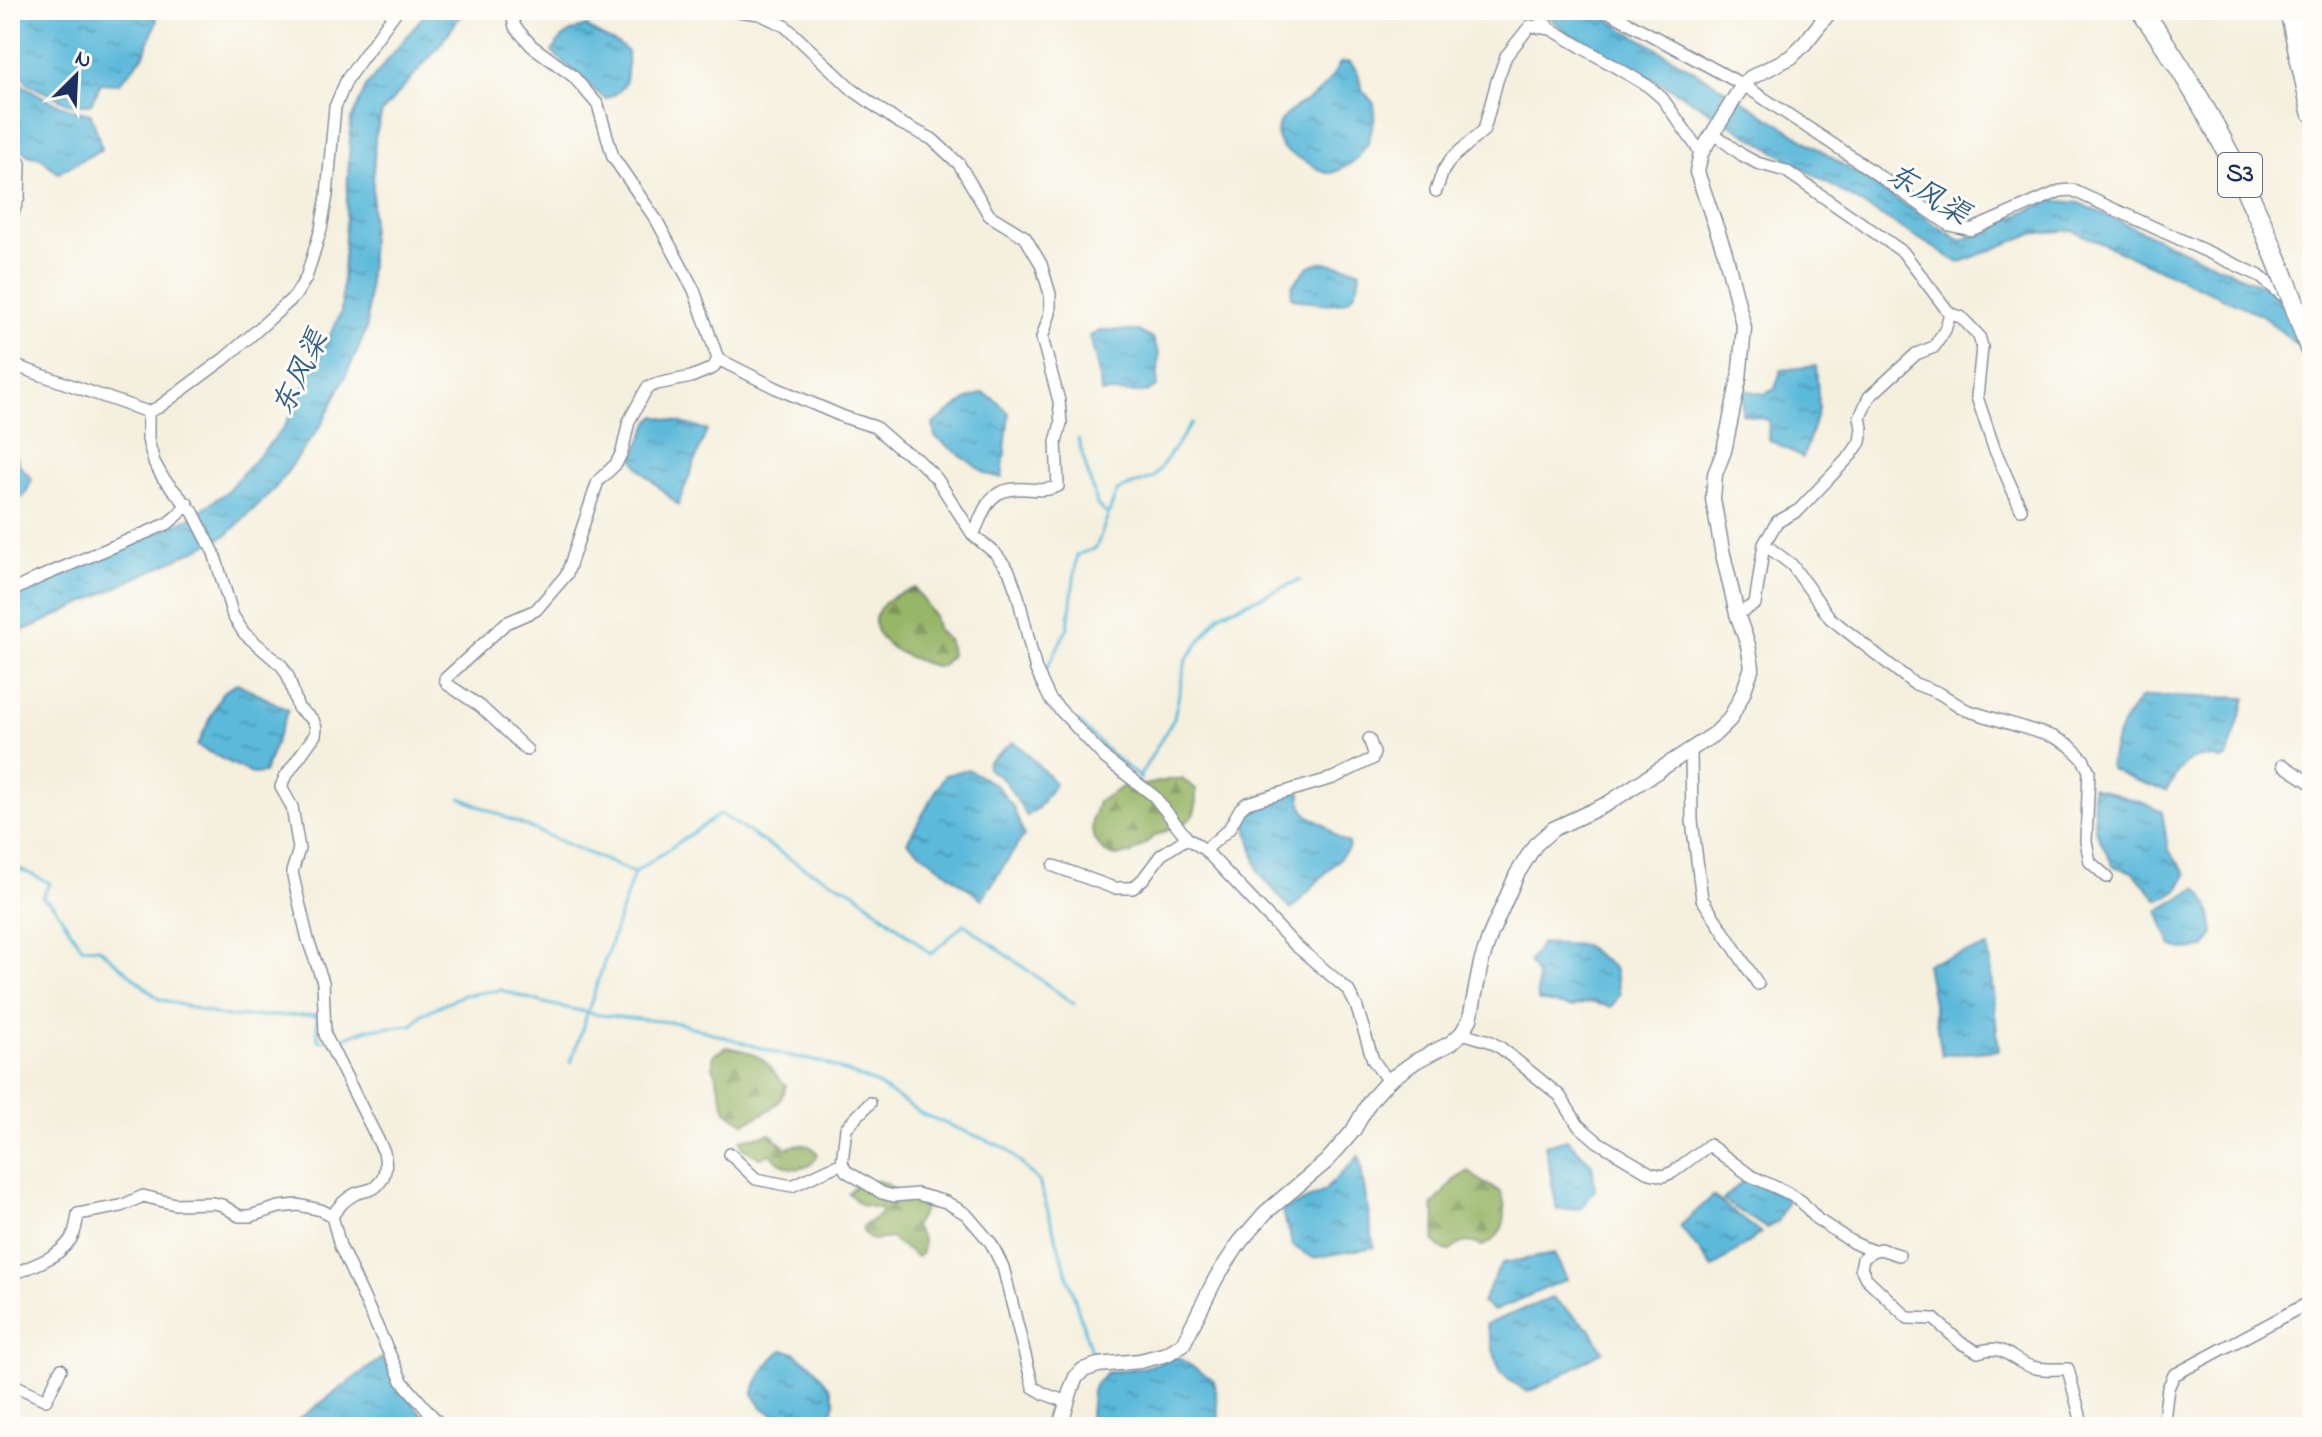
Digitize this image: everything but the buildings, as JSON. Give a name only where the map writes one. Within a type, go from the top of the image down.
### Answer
[{"type":"highway","name":"S3","points":[[2141,10],[2181,67],[2236,166],[2267,234],[2312,354]]},
{"type":"highway","points":[[2290,10],[2312,111]]},
{"type":"street","points":[[10,364],[148,412],[224,359],[295,296],[306,278],[323,218],[335,107],[347,79],[397,10]]},
{"type":"street","points":[[511,10],[515,27],[532,46],[573,76],[598,105],[613,157],[657,221],[694,290],[718,359],[844,417],[875,427],[917,459],[937,479],[973,535],[995,553],[1009,571],[1036,670],[1050,699],[1106,759],[1154,796],[1187,838],[1205,850],[1294,944],[1348,990],[1356,1005],[1373,1060],[1388,1081]]},
{"type":"street","points":[[729,10],[760,14],[785,26],[853,90],[898,122],[932,139],[959,164],[989,215],[1025,237],[1041,264],[1050,294],[1050,313],[1042,338],[1059,401],[1061,423],[1056,442],[1058,486],[1048,490],[1010,488],[997,492],[973,535]]},
{"type":"street","points":[[1534,10],[1551,29],[1648,86],[1662,98],[1701,153]]},
{"type":"street","points":[[1605,10],[1742,88],[1849,155],[1949,225],[1971,230],[2060,191],[2072,190],[2258,275],[2312,319]]},
{"type":"street","points":[[1060,1427],[1076,1377],[1083,1370],[1098,1365],[1154,1358],[1183,1344],[1216,1278],[1240,1242],[1265,1213],[1327,1161],[1353,1131],[1370,1101],[1388,1081],[1416,1061],[1451,1043],[1462,1033],[1470,1019],[1481,963],[1491,933],[1517,874],[1535,845],[1553,829],[1607,804],[1691,750],[1730,719],[1752,667],[1722,550],[1713,499],[1715,474],[1724,451],[1739,379],[1744,328],[1725,253],[1697,172],[1701,153],[1750,78],[1791,57],[1831,10]]},
{"type":"street","points":[[1436,191],[1451,159],[1484,130],[1506,56],[1530,26],[1551,29]]},
{"type":"street","points":[[1716,129],[1742,155],[1786,171],[1903,252],[1950,314],[1961,317],[1979,336],[1982,347],[1977,397],[1994,448],[2021,509]]},
{"type":"street","points":[[10,153],[20,163],[19,196],[10,222]]},
{"type":"street","points":[[1737,614],[1755,604],[1764,544],[1777,522],[1799,510],[1851,455],[1860,442],[1860,417],[1869,397],[1916,354],[1934,347],[1945,330],[1950,314]]},
{"type":"street","points":[[527,750],[480,706],[447,684],[445,679],[506,623],[536,610],[567,574],[598,481],[616,464],[629,421],[647,388],[691,377],[713,368],[718,359]]},
{"type":"street","points":[[148,412],[148,440],[154,462],[163,478],[190,508],[214,553],[233,616],[244,633],[282,666],[298,708],[313,720],[316,728],[315,735],[281,787],[292,807],[299,849],[292,872],[308,940],[323,982],[328,1042],[384,1152],[387,1165],[382,1179],[373,1188],[356,1193],[340,1204],[332,1216]]},
{"type":"street","points":[[10,592],[167,524],[190,508]]},
{"type":"street","points":[[1764,544],[1792,565],[1830,618],[1913,683],[1939,693],[1966,710],[2054,737],[2069,745],[2083,759],[2089,771],[2086,841],[2090,862],[2107,877]]},
{"type":"street","points":[[1205,850],[1229,829],[1247,803],[1333,778],[1372,759],[1374,753],[1369,739]]},
{"type":"street","points":[[1691,750],[1692,821],[1702,899],[1758,984]]},
{"type":"street","points":[[2283,765],[2312,784]]},
{"type":"street","points":[[1054,866],[1114,888],[1133,888],[1161,855],[1187,838]]},
{"type":"street","points":[[1462,1033],[1501,1048],[1560,1096],[1578,1125],[1598,1142],[1650,1173],[1663,1176],[1673,1172],[1709,1145],[1751,1176],[1801,1201],[1817,1219],[1852,1242],[1872,1251]]},
{"type":"street","points":[[870,1103],[846,1128],[842,1163],[846,1171],[882,1193],[894,1196],[917,1194],[946,1202],[966,1214],[991,1243],[1003,1267],[1033,1387],[1067,1402]]},
{"type":"street","points":[[730,1154],[756,1179],[792,1186],[842,1163]]},
{"type":"street","points":[[10,1275],[47,1259],[65,1247],[74,1233],[78,1214],[121,1206],[143,1196],[175,1204],[213,1203],[239,1216],[298,1205],[321,1210],[332,1216],[340,1246],[402,1381],[442,1427]]},
{"type":"street","points":[[1899,1255],[1880,1249],[1872,1251],[1863,1259],[1861,1268],[1866,1278],[1908,1318],[1934,1319],[1961,1343],[1978,1352],[1993,1347],[2036,1368],[2068,1369],[2083,1427]]},
{"type":"street","points":[[2163,1427],[2168,1388],[2174,1375],[2312,1301]]},
{"type":"street","points":[[10,1383],[46,1400],[61,1369]]},
{"type":"green space","points":[[915,588],[934,616],[938,631],[949,641],[951,655],[942,666],[905,655],[887,644],[877,631],[876,615],[882,607],[894,596]]},
{"type":"green space","points":[[1182,779],[1196,789],[1194,814],[1188,821],[1155,836],[1131,854],[1114,856],[1105,853],[1094,839],[1092,830],[1098,802],[1127,784],[1145,785]]},
{"type":"green space","points":[[727,1047],[760,1058],[786,1085],[776,1104],[744,1123],[726,1111],[713,1066],[713,1055]]},
{"type":"green space","points":[[770,1134],[786,1148],[808,1145],[818,1154],[814,1162],[791,1168],[768,1154],[760,1158],[743,1148],[741,1140]]},
{"type":"green space","points":[[1468,1171],[1501,1192],[1505,1208],[1504,1224],[1496,1237],[1482,1246],[1465,1242],[1450,1251],[1442,1249],[1434,1242],[1436,1219],[1432,1206],[1453,1181]]},
{"type":"green space","points":[[875,1180],[904,1196],[923,1194],[928,1203],[914,1227],[923,1240],[922,1253],[917,1257],[890,1238],[873,1240],[864,1233],[862,1228],[881,1213],[880,1208],[861,1205],[848,1193],[858,1183]]},
{"type":"water","points":[[18,10],[147,10],[157,20],[144,55],[119,84],[101,83],[91,104],[70,104],[28,84],[21,74]]},
{"type":"water","points":[[428,10],[465,10],[437,49],[382,112],[375,138],[367,326],[322,424],[276,487],[227,535],[10,635],[10,599],[188,519],[225,493],[283,429],[341,313],[351,120],[366,87]]},
{"type":"water","points":[[1540,10],[1592,10],[1728,91],[1961,241],[2051,200],[2079,203],[2265,287],[2312,327],[2312,358],[2262,315],[2072,230],[2031,234],[1959,263],[1670,88],[1571,36]]},
{"type":"water","points":[[586,26],[627,51],[626,81],[619,91],[605,99],[552,52],[566,35]]},
{"type":"water","points":[[1350,62],[1358,73],[1362,89],[1374,104],[1375,117],[1368,143],[1357,159],[1332,173],[1326,173],[1283,149],[1277,129],[1288,113],[1322,89],[1340,63]]},
{"type":"water","points":[[14,80],[60,105],[91,114],[102,149],[58,173],[41,158],[28,155],[10,138],[10,85]]},
{"type":"water","points":[[1321,262],[1360,271],[1357,287],[1348,300],[1320,303],[1291,297],[1292,285],[1309,266]]},
{"type":"water","points":[[1101,330],[1138,331],[1153,339],[1159,354],[1157,387],[1136,393],[1101,393],[1090,336]]},
{"type":"water","points":[[1816,366],[1819,408],[1803,458],[1768,439],[1769,420],[1742,414],[1744,390],[1765,394],[1775,389],[1781,370]]},
{"type":"water","points":[[983,393],[1009,413],[1002,478],[987,474],[935,437],[933,424],[966,400]]},
{"type":"water","points":[[656,416],[707,430],[678,505],[641,470],[633,458],[650,421]]},
{"type":"water","points":[[10,449],[32,479],[25,495],[10,507]]},
{"type":"water","points":[[237,683],[288,710],[264,773],[252,774],[197,746],[222,693]]},
{"type":"water","points":[[2141,698],[2246,698],[2227,758],[2201,757],[2188,762],[2166,791],[2110,769],[2116,740],[2129,713]]},
{"type":"water","points":[[1013,742],[1055,783],[1038,808],[1027,816],[1005,781],[987,768],[988,762]]},
{"type":"water","points":[[968,769],[997,786],[1013,807],[1024,835],[982,899],[907,842],[945,775]]},
{"type":"water","points":[[2092,787],[2162,812],[2168,849],[2186,874],[2172,895],[2158,900],[2133,872],[2113,866],[2095,829]]},
{"type":"water","points":[[1297,791],[1301,793],[1302,807],[1309,815],[1349,843],[1348,849],[1291,910],[1259,873],[1244,815],[1248,807]]},
{"type":"water","points":[[2197,888],[2207,903],[2214,933],[2205,948],[2183,950],[2172,947],[2158,911]]},
{"type":"water","points":[[1541,943],[1584,945],[1614,968],[1620,995],[1611,1007],[1589,1002],[1572,1007],[1538,1001],[1537,976],[1529,962]]},
{"type":"water","points":[[1988,947],[1999,1050],[1942,1055],[1926,963]]},
{"type":"water","points":[[1567,1139],[1592,1164],[1595,1190],[1581,1208],[1557,1210],[1545,1145]]},
{"type":"water","points":[[1359,1156],[1374,1247],[1313,1258],[1293,1246],[1282,1211],[1323,1192]]},
{"type":"water","points":[[1745,1179],[1789,1198],[1778,1222],[1766,1228],[1723,1200]]},
{"type":"water","points":[[1713,1196],[1761,1233],[1713,1268],[1680,1226]]},
{"type":"water","points":[[1554,1254],[1567,1279],[1494,1311],[1482,1303],[1503,1263]]},
{"type":"water","points":[[1552,1298],[1590,1329],[1603,1351],[1527,1392],[1499,1370],[1486,1324]]},
{"type":"water","points":[[782,1350],[795,1352],[811,1364],[830,1388],[835,1402],[830,1420],[820,1427],[790,1427],[763,1408],[753,1394],[764,1370]]},
{"type":"water","points":[[1177,1357],[1214,1380],[1220,1427],[1085,1427],[1090,1416],[1092,1391],[1106,1373],[1145,1367]]},
{"type":"water","points":[[382,1358],[398,1386],[433,1427],[288,1427]]},
{"type":"waterway","points":[[1044,674],[1068,627],[1077,555],[1096,548],[1117,491],[1154,477],[1192,423]]},
{"type":"waterway","points":[[1078,439],[1097,505],[1108,515]]},
{"type":"waterway","points":[[1139,777],[1174,718],[1186,660],[1220,614],[1300,580]]},
{"type":"waterway","points":[[1079,722],[1141,779]]},
{"type":"waterway","points":[[461,798],[634,873]]},
{"type":"waterway","points":[[571,1062],[634,873],[720,814],[801,866],[855,892],[931,954],[964,924],[1074,1004]]},
{"type":"waterway","points":[[1191,835],[1206,841]]},
{"type":"waterway","points":[[10,874],[20,869],[50,883],[42,897],[54,906],[82,947],[99,948],[159,999],[226,1017],[317,1015],[318,1040],[324,1041]]},
{"type":"waterway","points":[[332,1042],[368,1029],[413,1025],[422,1014],[463,995],[501,990],[600,1015],[679,1023],[780,1054],[824,1063],[875,1083],[922,1114],[1006,1148],[1039,1182],[1092,1355]]},
{"type":"water label","name":"东风渠","points":[[1927,196]]},
{"type":"water label","name":"东风渠","points":[[302,374]]}]
